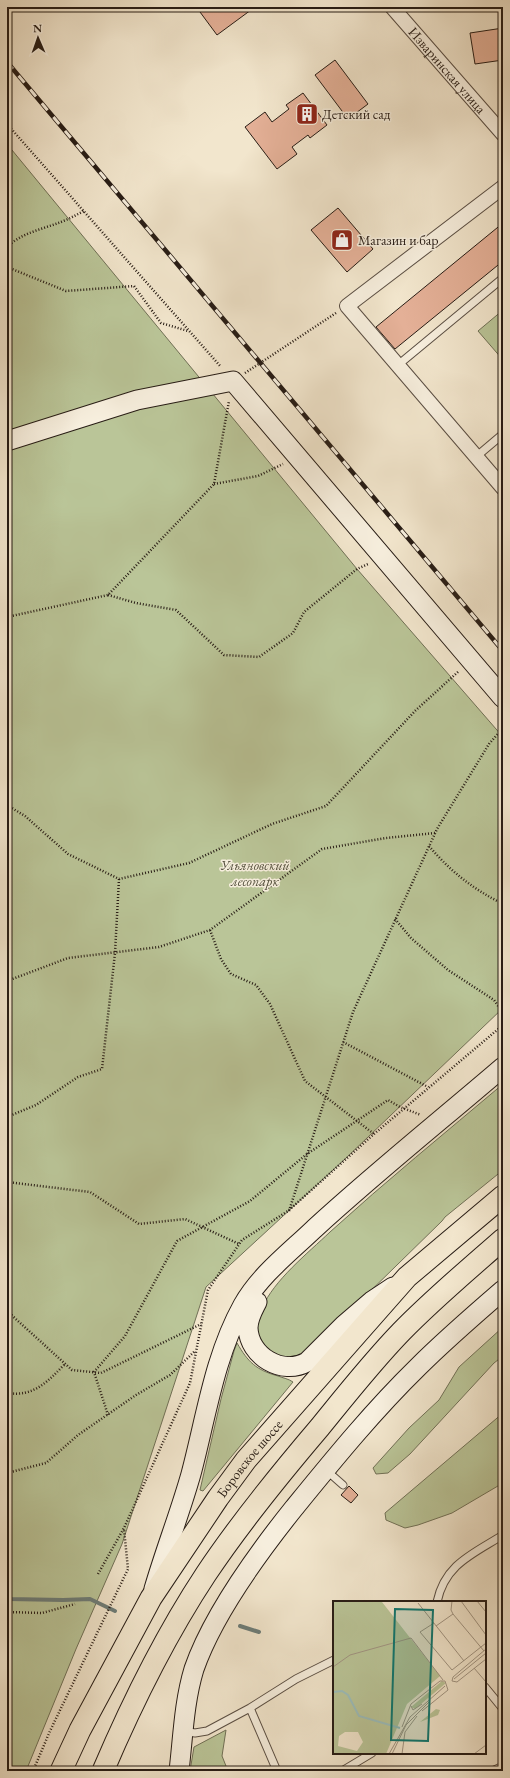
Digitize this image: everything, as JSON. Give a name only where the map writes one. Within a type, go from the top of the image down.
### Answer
[{"type":"main road","name":"Боровское шоссе","points":[[62,1771],[80,1730],[151,1598],[218,1498],[246,1460],[407,1277],[503,1196]]},
{"type":"main road","points":[[103,1771],[122,1727],[146,1678],[192,1597],[207,1572],[277,1478],[373,1362],[402,1331],[503,1239]]},
{"type":"street","name":"Изваринская улица","points":[[392,7],[503,134]]},
{"type":"street","points":[[503,187],[347,306],[503,488]]},
{"type":"street","points":[[7,441],[137,400],[233,381],[503,698]]},
{"type":"street","points":[[151,1598],[163,1556],[180,1510],[218,1366],[230,1333],[243,1305],[256,1286],[284,1257],[336,1209],[503,1067]]},
{"type":"street","points":[[284,1257],[251,1312],[248,1328],[251,1342],[261,1356],[271,1363],[283,1366],[295,1366],[307,1362],[344,1325],[372,1301],[407,1277]]},
{"type":"street","points":[[180,1771],[189,1689],[195,1669],[220,1614],[259,1554],[326,1469],[368,1420],[417,1368],[503,1290]]},
{"type":"lane","points":[[398,365],[503,278]]},
{"type":"lane","points":[[477,456],[503,434]]},
{"type":"lane","points":[[326,1469],[343,1485]]},
{"type":"lane","points":[[437,1601],[446,1578],[458,1563],[503,1535]]},
{"type":"lane","points":[[184,1731],[195,1733],[207,1731],[250,1708],[296,1679],[333,1660]]},
{"type":"lane","points":[[486,1688],[503,1710]]},
{"type":"lane","points":[[250,1708],[277,1771]]},
{"type":"lane","points":[[342,1771],[370,1754]]},
{"type":"lane","points":[[492,1771],[503,1766]]},
{"type":"path","points":[[7,124],[233,381]]},
{"type":"path","points":[[7,247],[13,241],[40,228],[61,222],[84,211]]},
{"type":"path","points":[[7,267],[66,291],[134,286],[161,323],[189,331]]},
{"type":"path","points":[[108,595],[214,484],[233,381],[347,306]]},
{"type":"path","points":[[214,484],[258,476],[298,457]]},
{"type":"path","points":[[7,617],[108,595],[136,603],[176,610],[224,656],[259,657],[292,633],[304,612],[357,569],[383,557]]},
{"type":"path","points":[[7,805],[26,816],[68,854],[118,879],[188,863],[272,824],[326,806],[415,712],[472,660]]},
{"type":"path","points":[[288,1212],[353,1012],[435,833],[489,744],[503,728]]},
{"type":"path","points":[[7,981],[68,958],[159,947],[172,941],[210,930],[322,849],[386,838],[435,833]]},
{"type":"path","points":[[429,846],[445,865],[478,892],[503,904]]},
{"type":"path","points":[[7,1117],[36,1105],[78,1077],[102,1069],[115,952],[118,879]]},
{"type":"path","points":[[395,919],[411,938],[448,970],[494,1000],[503,1013]]},
{"type":"path","points":[[210,930],[221,959],[231,974],[256,985],[270,1004],[305,1081],[374,1134]]},
{"type":"path","points":[[343,1042],[428,1087]]},
{"type":"path","points":[[94,1372],[125,1336],[177,1241],[250,1201],[307,1154],[388,1100],[400,1107],[423,1116]]},
{"type":"path","points":[[7,1182],[90,1192],[139,1224],[185,1219],[239,1244]]},
{"type":"path","points":[[7,1310],[72,1370],[101,1373],[201,1324]]},
{"type":"path","points":[[7,1473],[46,1462],[78,1436],[170,1375],[196,1351]]},
{"type":"path","points":[[7,1393],[19,1395],[44,1385],[65,1364]]},
{"type":"path","points":[[94,1372],[108,1415]]},
{"type":"path","points":[[33,1771],[50,1731],[128,1569],[124,1528]]},
{"type":"path","points":[[7,1612],[42,1613],[75,1604]]},
{"type":"green space","name":"Ульяновский лесопарк","points":[[7,144],[357,569],[503,737],[503,1008],[345,1159],[206,1287],[122,1544],[76,1649],[26,1771],[7,1771]]},
{"type":"green space","points":[[503,310],[503,360],[478,331]]},
{"type":"green space","points":[[503,1084],[503,1170],[445,1217],[307,1353],[286,1357],[277,1355],[267,1349],[260,1341],[258,1336],[258,1319],[267,1298],[283,1277],[351,1213]]},
{"type":"green space","points":[[503,1327],[503,1356],[494,1363],[410,1454],[388,1473],[376,1474],[373,1468],[409,1428],[439,1400],[459,1367]]},
{"type":"green space","points":[[237,1343],[249,1360],[258,1368],[293,1382],[203,1491],[200,1490],[221,1399]]},
{"type":"green space","points":[[503,1413],[503,1483],[452,1513],[418,1525],[405,1528],[386,1520],[385,1513]]},
{"type":"green space","points":[[226,1730],[222,1756],[228,1771],[190,1771],[194,1747]]},
{"type":"building","points":[[207,7],[255,7],[217,35],[200,12]]},
{"type":"building","points":[[503,28],[503,60],[475,64],[470,33]]},
{"type":"building","points":[[335,60],[368,104],[348,119],[315,75]]},
{"type":"building","points":[[303,93],[327,125],[310,138],[308,135],[292,147],[297,154],[277,169],[245,127],[265,112],[272,122],[289,109],[286,105]]},
{"type":"building","name":"Магазин и бар","points":[[338,208],[373,249],[347,272],[311,230]]},
{"type":"building","points":[[503,223],[503,261],[395,349],[376,327]]},
{"type":"building","points":[[349,1486],[358,1495],[351,1503],[341,1495]]},
{"type":"waterway","points":[[7,1597],[9,1599],[90,1599],[115,1611]]},
{"type":"waterway","points":[[240,1626],[259,1632]]},
{"type":"railway","points":[[7,62],[503,651]]},
{"type":"place","name":"Детский сад","points":[[307,114]]},
{"type":"place","name":"Магазин и бар","points":[[342,240]]}]
